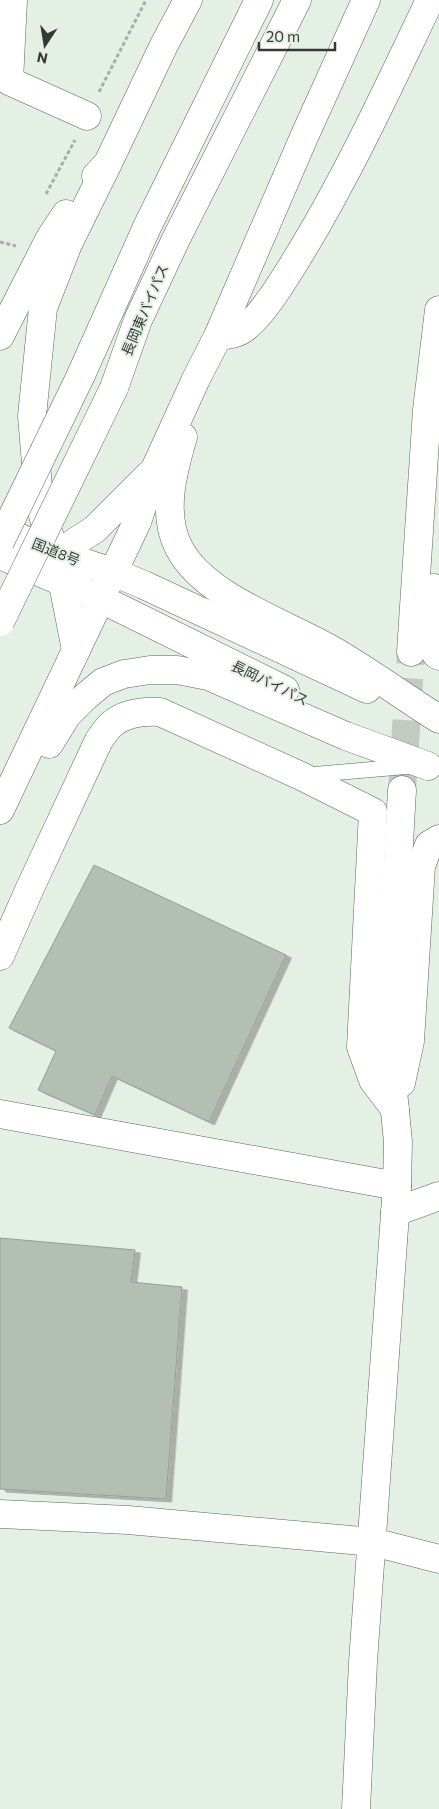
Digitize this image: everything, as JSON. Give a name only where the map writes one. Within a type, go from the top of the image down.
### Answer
[{"type":"main road","points":[[13,0],[9,81],[87,116]]},
{"type":"main road","points":[[42,561],[46,527],[39,499],[32,416],[43,308],[68,244],[164,45],[188,0]]},
{"type":"main road","points":[[0,542],[81,375],[147,227],[258,0]]},
{"type":"main road","name":"長岡東バイパス","points":[[0,622],[42,561],[114,388],[142,311],[222,146],[297,0]]},
{"type":"main road","points":[[366,0],[300,146],[218,336],[192,406],[175,466],[170,499],[172,526],[178,548],[190,564],[214,587],[261,614],[334,651],[439,721]]},
{"type":"main road","points":[[218,336],[234,334],[247,327],[283,280],[323,216],[432,0],[439,6]]},
{"type":"main road","points":[[0,336],[50,238],[73,203],[108,162]]},
{"type":"main road","points":[[411,652],[427,410],[439,310]]},
{"type":"main road","points":[[0,810],[99,598],[137,522],[154,471],[218,336]]},
{"type":"main road","points":[[435,339],[439,372]]},
{"type":"main road","points":[[0,596],[42,561],[96,529],[154,471]]},
{"type":"main road","points":[[439,519],[432,621],[433,640],[436,654],[439,656]]},
{"type":"main road","name":"国道8号","points":[[0,529],[42,561],[63,582],[99,598]]},
{"type":"main road","name":"国道8号","points":[[0,555],[113,572]]},
{"type":"main road","points":[[113,572],[439,721]]},
{"type":"main road","points":[[63,582],[76,650]]},
{"type":"main road","name":"長岡バイパス","points":[[99,598],[356,726],[434,768]]},
{"type":"main road","points":[[0,830],[19,806],[44,753],[67,715],[104,682],[124,674],[150,670],[168,670],[208,676],[346,736],[434,768]]},
{"type":"main road","points":[[0,956],[99,740],[112,724],[128,716],[146,711],[160,712],[301,776],[374,812],[361,1048],[372,1080],[395,1109]]},
{"type":"main road","points":[[356,1809],[363,1662],[396,1199],[398,1142],[388,1040],[402,790]]},
{"type":"main road","points":[[395,1109],[410,1041],[421,866],[429,845],[439,838]]},
{"type":"main road","points":[[0,1114],[396,1199],[439,1196]]},
{"type":"main road","points":[[0,1514],[128,1520],[373,1542],[439,1559]]},
{"type":"lane","points":[[301,776],[377,768],[434,768]]},
{"type":"path","points":[[42,203],[146,0]]},
{"type":"path","points":[[0,242],[20,246]]},
{"type":"building","points":[[94,865],[286,955],[209,1122],[112,1076],[95,1115],[38,1090],[56,1051],[9,1028]]},
{"type":"building","points":[[0,1238],[135,1250],[131,1282],[182,1287],[166,1499],[0,1489]]},
{"type":"tunnel","points":[[402,790],[411,652]]}]
